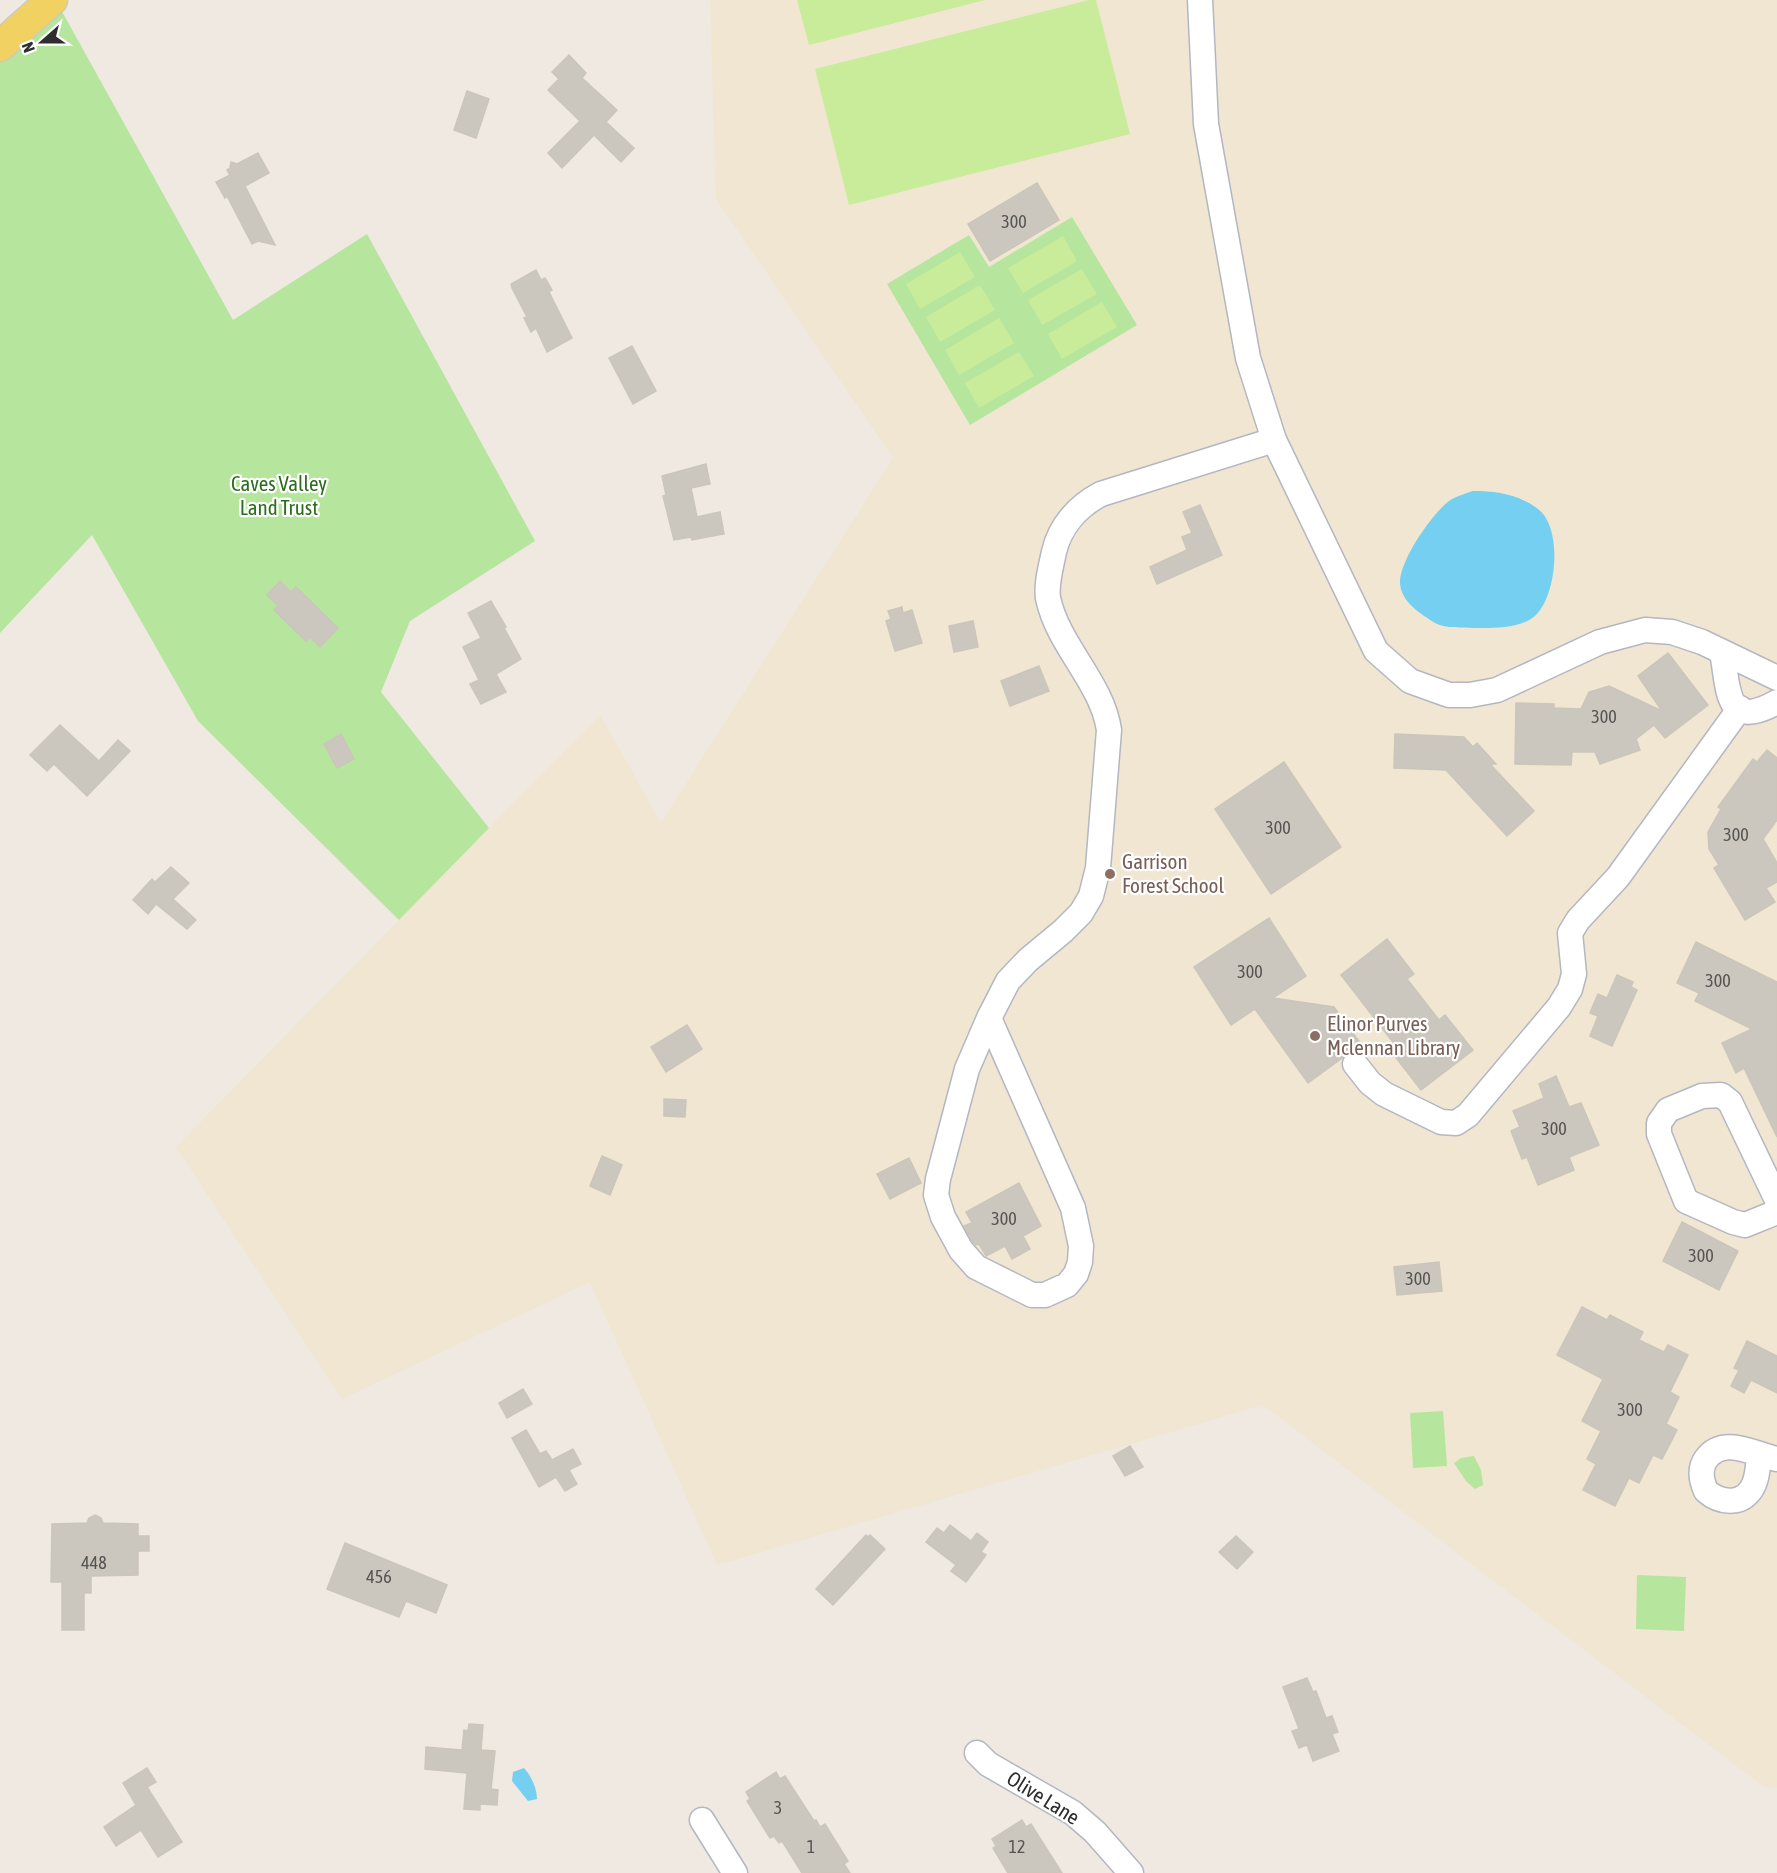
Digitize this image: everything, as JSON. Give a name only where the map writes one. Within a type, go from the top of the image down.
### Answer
[{"type":"main road","points":[[0,46],[52,0]]},
{"type":"street","points":[[1200,0],[1205,114],[1215,186],[1248,358],[1274,440],[1376,651],[1410,681],[1449,694],[1470,695],[1497,690],[1600,642],[1645,630],[1672,632],[1775,673]]},
{"type":"street","points":[[989,1018],[1073,1208],[1078,1227],[1081,1246],[1076,1274],[1067,1285],[1045,1296],[1032,1295],[976,1267],[961,1250],[943,1217],[936,1195],[967,1069],[989,1018],[1008,981],[1081,912],[1091,896],[1098,868],[1109,730],[1106,712],[1057,626],[1048,596],[1055,546],[1064,526],[1083,503],[1101,494],[1274,440]]},
{"type":"street","points":[[1722,652],[1728,695],[1732,703],[1756,713],[1777,702]]},
{"type":"street","points":[[1355,1064],[1370,1083],[1384,1094],[1441,1122],[1456,1123],[1468,1115],[1559,1007],[1570,989],[1574,974],[1570,933],[1578,920],[1618,877],[1740,708]]},
{"type":"street","points":[[1777,1200],[1730,1102],[1721,1095],[1702,1096],[1668,1110],[1662,1116],[1659,1134],[1686,1201],[1732,1222],[1745,1225],[1777,1212]]},
{"type":"street","name":"Olive Lane","points":[[977,1753],[988,1764],[1073,1813],[1095,1832],[1131,1873]]},
{"type":"street","points":[[702,1820],[735,1873]]},
{"type":"shaded area","name":"Garrison Forest School","points":[[710,0],[1777,0],[1777,1788],[1764,1787],[1263,1405],[717,1565],[590,1282],[342,1399],[176,1147],[600,715],[661,823],[893,458],[716,199]]},
{"type":"green space","points":[[797,0],[985,0],[809,45]]},
{"type":"green space","points":[[1096,0],[1130,134],[849,205],[815,69]]},
{"type":"green space","name":"Caves Valley Land Trust","points":[[59,6],[233,320],[367,234],[535,541],[410,621],[381,692],[489,828],[399,920],[198,721],[92,535],[0,633],[0,58]]},
{"type":"green space","points":[[1072,217],[1137,325],[970,425],[887,284],[969,235],[989,267]]},
{"type":"green space","points":[[1063,236],[1077,261],[1023,293],[1008,268]]},
{"type":"green space","points":[[960,252],[975,277],[920,309],[906,284]]},
{"type":"green space","points":[[1082,269],[1097,294],[1042,325],[1028,300]]},
{"type":"green space","points":[[980,285],[995,310],[940,342],[926,317]]},
{"type":"green space","points":[[1102,302],[1117,327],[1062,359],[1048,334]]},
{"type":"green space","points":[[999,318],[1014,343],[959,375],[945,350]]},
{"type":"green space","points":[[1019,352],[1034,376],[979,408],[965,383]]},
{"type":"green space","points":[[1443,1411],[1447,1466],[1413,1468],[1410,1413]]},
{"type":"green space","points":[[1474,1456],[1481,1470],[1483,1485],[1475,1489],[1466,1481],[1454,1463],[1461,1458]]},
{"type":"green space","points":[[1637,1575],[1686,1577],[1684,1631],[1636,1629]]},
{"type":"water","points":[[1473,491],[1498,493],[1523,500],[1538,509],[1546,518],[1551,531],[1554,561],[1549,592],[1536,615],[1523,623],[1490,628],[1440,625],[1413,607],[1401,590],[1401,574],[1405,562],[1427,525],[1452,499]]},
{"type":"water","points":[[524,1768],[533,1782],[537,1799],[528,1801],[512,1781],[513,1772]]},
{"type":"building","points":[[569,55],[586,73],[582,78],[617,110],[606,122],[634,148],[621,162],[594,135],[562,168],[548,153],[580,121],[548,90],[559,79],[552,72]]},
{"type":"building","points":[[467,91],[489,99],[476,138],[454,130]]},
{"type":"building","points":[[258,153],[269,173],[245,186],[275,245],[258,241],[252,244],[227,196],[225,198],[216,182],[230,175],[227,170],[231,162],[237,164]]},
{"type":"building","points":[[1037,183],[1059,220],[990,261],[968,224]]},
{"type":"building","points":[[536,270],[541,280],[545,278],[552,290],[549,292],[572,338],[547,352],[536,328],[531,332],[524,318],[527,317],[511,284]]},
{"type":"building","points":[[632,346],[656,391],[633,404],[609,358]]},
{"type":"building","points":[[706,464],[710,484],[691,488],[697,517],[720,512],[724,534],[692,540],[691,537],[674,540],[663,496],[666,495],[662,476]]},
{"type":"building","points":[[1200,505],[1222,555],[1157,584],[1150,567],[1187,550],[1182,537],[1192,533],[1183,512]]},
{"type":"building","points":[[280,581],[291,592],[296,587],[338,628],[320,647],[310,637],[306,641],[274,610],[278,606],[267,595]]},
{"type":"building","points":[[491,601],[521,659],[496,674],[506,692],[481,704],[470,684],[479,680],[463,647],[481,638],[468,613]]},
{"type":"building","points":[[902,607],[903,613],[912,610],[922,643],[895,651],[886,621],[891,619],[888,611]]},
{"type":"building","points":[[973,621],[978,647],[954,652],[949,626]]},
{"type":"building","points":[[1668,653],[1708,705],[1665,738],[1654,725],[1636,739],[1640,750],[1600,764],[1595,752],[1572,752],[1571,765],[1515,764],[1516,703],[1554,704],[1554,708],[1581,709],[1589,692],[1609,686],[1662,711],[1638,676]]},
{"type":"building","points":[[1039,666],[1049,691],[1010,706],[1001,681]]},
{"type":"building","points":[[60,725],[99,761],[118,740],[130,751],[87,796],[54,764],[47,771],[30,755]]},
{"type":"building","points":[[341,734],[354,759],[337,768],[324,744]]},
{"type":"building","points":[[1395,734],[1464,737],[1473,747],[1477,743],[1496,764],[1490,764],[1534,811],[1507,836],[1446,770],[1394,768]]},
{"type":"building","points":[[1767,750],[1777,758],[1777,820],[1763,839],[1777,863],[1777,882],[1766,888],[1775,902],[1745,920],[1714,868],[1719,865],[1709,849],[1708,832],[1721,809],[1718,807],[1753,759],[1757,762]]},
{"type":"building","points":[[1284,762],[1341,847],[1271,894],[1215,809]]},
{"type":"building","points":[[171,867],[189,883],[173,899],[196,920],[187,929],[156,904],[148,914],[133,900],[152,879],[155,882]]},
{"type":"building","points":[[1269,918],[1306,976],[1273,998],[1334,1007],[1361,1044],[1308,1083],[1255,1009],[1231,1025],[1194,967]]},
{"type":"building","points":[[1387,939],[1414,974],[1407,979],[1439,1020],[1445,1015],[1473,1050],[1421,1090],[1394,1055],[1399,1050],[1341,975]]},
{"type":"building","points":[[1696,942],[1777,982],[1777,1137],[1744,1068],[1736,1073],[1722,1043],[1752,1029],[1695,1001],[1699,993],[1677,983]]},
{"type":"building","points":[[1617,975],[1633,982],[1631,987],[1637,990],[1612,1046],[1590,1036],[1598,1016],[1590,1013],[1598,994],[1607,998]]},
{"type":"building","points":[[687,1025],[702,1049],[666,1072],[651,1047]]},
{"type":"building","points":[[1556,1076],[1569,1107],[1581,1103],[1599,1145],[1569,1157],[1574,1170],[1538,1185],[1527,1157],[1522,1159],[1511,1131],[1520,1127],[1513,1111],[1544,1098],[1539,1084]]},
{"type":"building","points":[[664,1099],[686,1100],[685,1117],[664,1116]]},
{"type":"building","points":[[602,1156],[622,1165],[610,1195],[590,1186]]},
{"type":"building","points":[[909,1158],[921,1183],[890,1199],[877,1174]]},
{"type":"building","points":[[1019,1183],[1041,1226],[1023,1236],[1030,1249],[1012,1259],[1005,1246],[986,1256],[979,1244],[976,1245],[973,1242],[964,1226],[972,1223],[966,1212]]},
{"type":"building","points":[[1682,1222],[1738,1251],[1719,1290],[1663,1261]]},
{"type":"building","points":[[1439,1262],[1442,1291],[1397,1295],[1394,1267]]},
{"type":"building","points":[[1582,1307],[1607,1320],[1610,1315],[1643,1332],[1639,1340],[1664,1352],[1668,1345],[1688,1355],[1670,1392],[1679,1397],[1666,1424],[1677,1430],[1662,1459],[1653,1455],[1639,1483],[1629,1478],[1615,1506],[1583,1490],[1596,1464],[1587,1459],[1601,1431],[1582,1421],[1603,1379],[1557,1355]]},
{"type":"building","points":[[1747,1341],[1777,1356],[1777,1393],[1751,1380],[1744,1393],[1731,1386],[1739,1370],[1734,1368]]},
{"type":"building","points":[[523,1389],[532,1404],[507,1418],[499,1403]]},
{"type":"building","points":[[526,1430],[540,1454],[546,1451],[552,1460],[573,1449],[581,1464],[569,1470],[577,1484],[565,1491],[556,1477],[539,1487],[512,1438]]},
{"type":"building","points":[[1130,1446],[1143,1467],[1125,1476],[1113,1456]]},
{"type":"building","points":[[95,1515],[101,1518],[103,1523],[138,1524],[138,1536],[149,1536],[149,1551],[138,1551],[138,1575],[91,1576],[91,1593],[84,1593],[84,1630],[62,1630],[62,1582],[51,1582],[52,1524],[87,1523],[89,1518]]},
{"type":"building","points":[[950,1525],[971,1541],[977,1533],[988,1542],[981,1552],[986,1555],[966,1582],[951,1571],[956,1565],[926,1542],[937,1528],[944,1533]]},
{"type":"building","points":[[866,1535],[868,1537],[870,1535],[885,1549],[833,1605],[816,1589]]},
{"type":"building","points":[[1236,1536],[1253,1552],[1237,1569],[1219,1552]]},
{"type":"building","points":[[345,1543],[447,1585],[436,1613],[406,1601],[399,1617],[327,1589]]},
{"type":"building","points":[[1307,1678],[1313,1692],[1316,1691],[1326,1718],[1332,1716],[1338,1732],[1332,1734],[1339,1751],[1313,1761],[1307,1745],[1299,1748],[1292,1731],[1299,1729],[1283,1687]]},
{"type":"building","points":[[469,1724],[483,1725],[481,1750],[495,1751],[491,1789],[498,1790],[497,1805],[480,1804],[480,1810],[464,1809],[467,1773],[425,1769],[426,1747],[462,1750],[464,1730],[468,1731]]},
{"type":"building","points":[[147,1768],[156,1782],[147,1787],[182,1842],[158,1857],[141,1830],[116,1846],[104,1827],[136,1805],[123,1783]]},
{"type":"building","points":[[776,1772],[780,1779],[785,1776],[814,1821],[816,1820],[820,1827],[825,1824],[848,1861],[844,1864],[850,1873],[802,1873],[782,1841],[779,1843],[774,1836],[770,1838],[747,1801],[750,1799],[746,1792]]},
{"type":"building","points":[[1022,1820],[1026,1827],[1031,1824],[1062,1873],[1008,1873],[993,1848],[996,1846],[992,1839]]},
{"type":"place","name":"Garrison Forest School","points":[[1110,874]]},
{"type":"place","name":"Elinor Purves Mclennan Library","points":[[1315,1036]]}]
